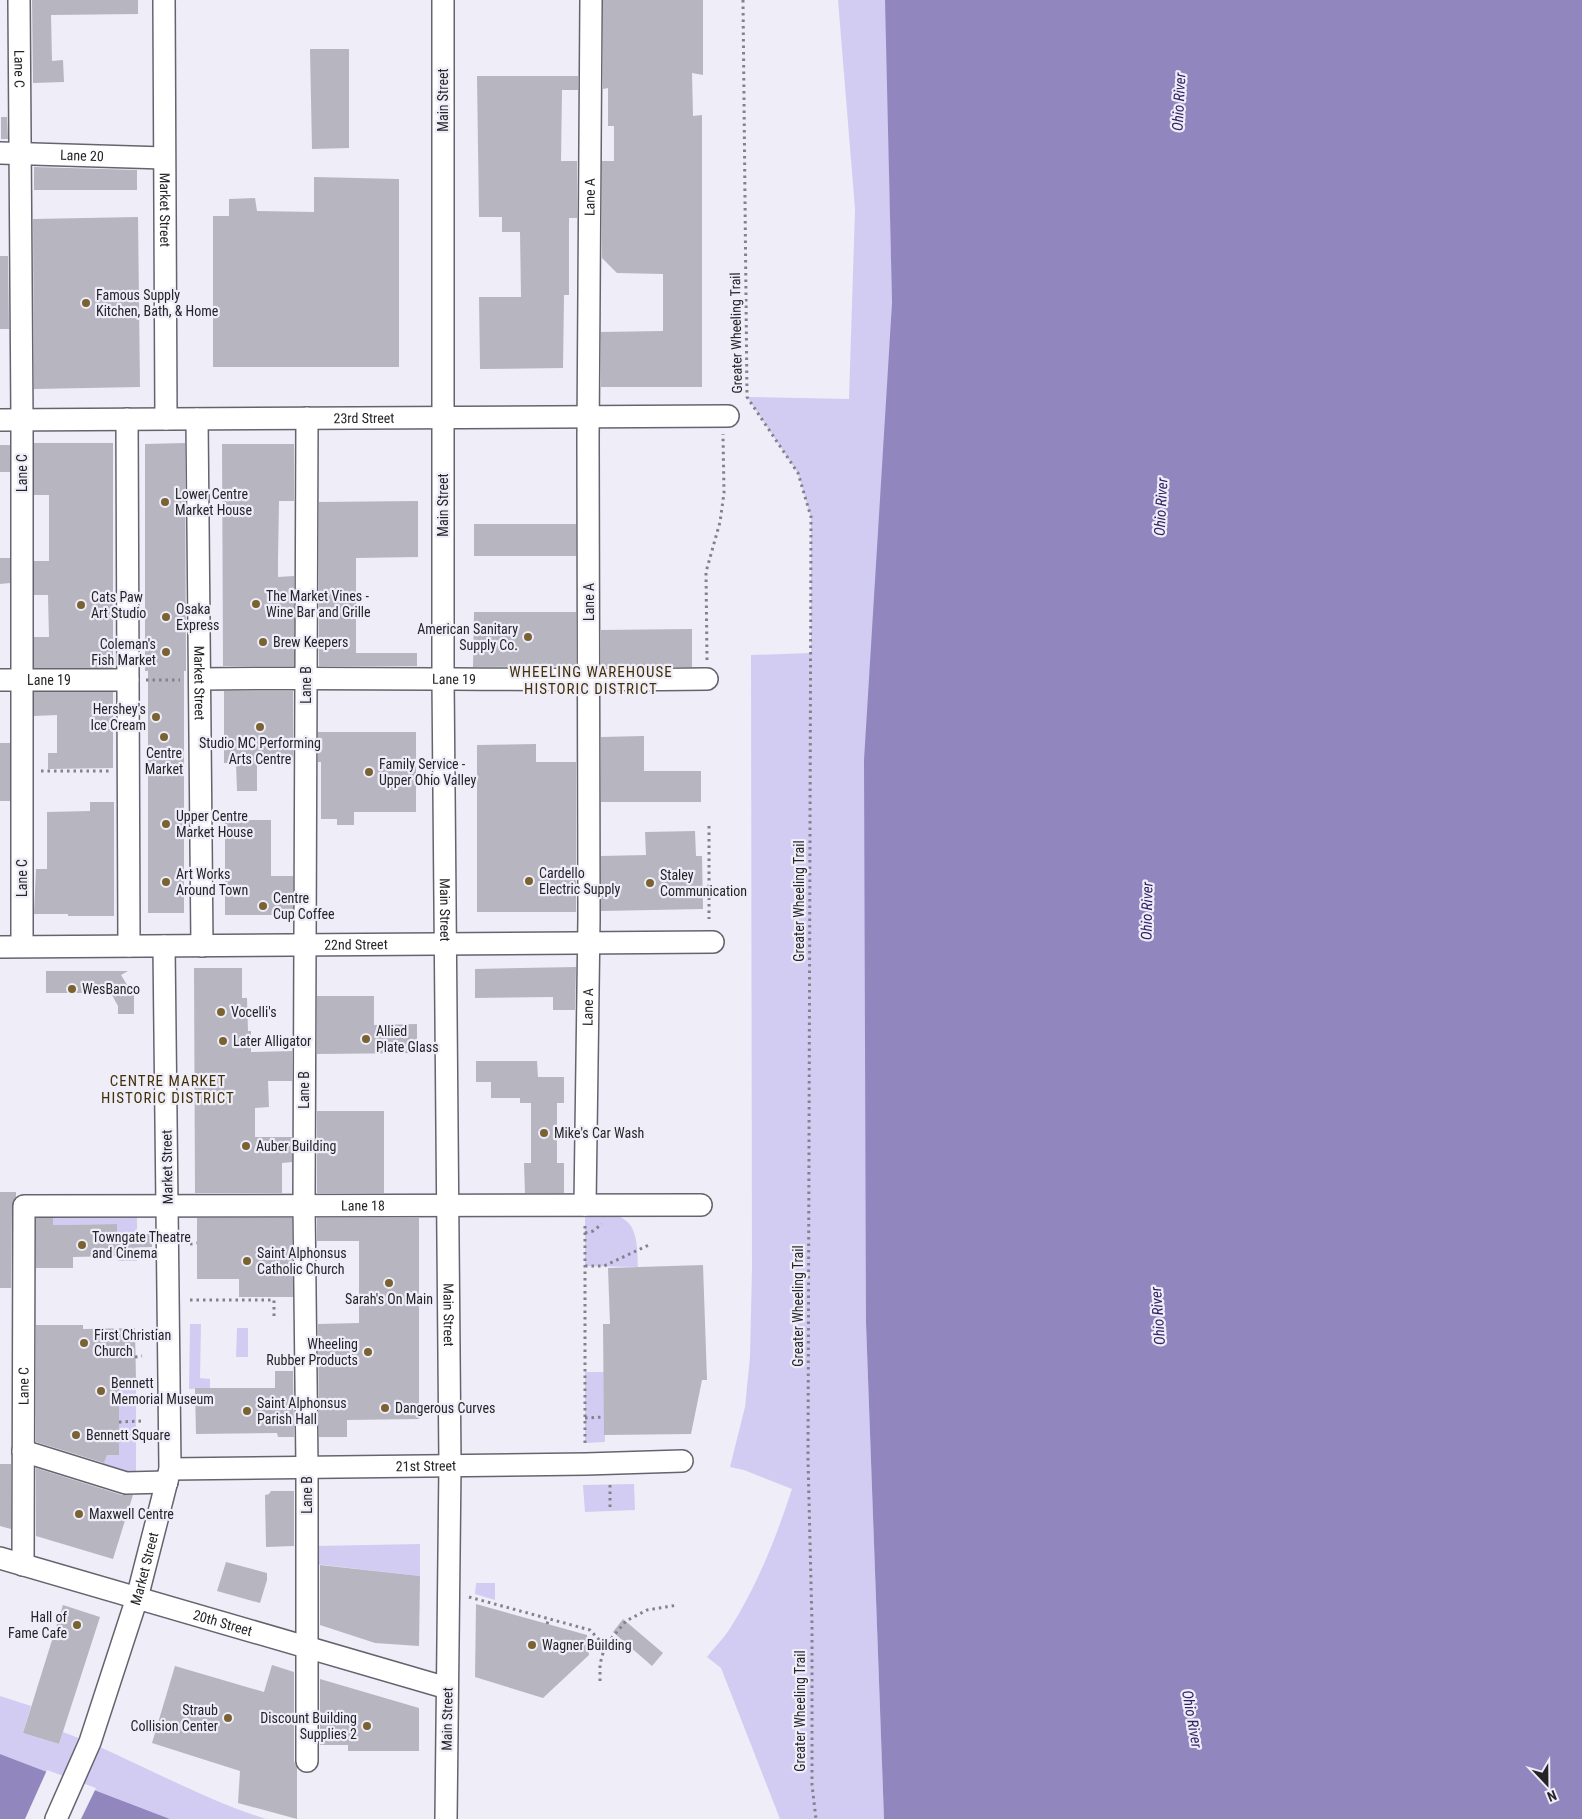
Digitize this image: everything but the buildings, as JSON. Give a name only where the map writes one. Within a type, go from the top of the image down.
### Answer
[{"type":"street","name":"Lane C","points":[[19,0],[10,153],[22,420],[22,946]]},
{"type":"street","name":"Market Street","points":[[164,0],[166,419]]},
{"type":"street","name":"Main Street","points":[[443,0],[443,678],[450,1466],[446,1819]]},
{"type":"street","name":"Lane A","points":[[585,1205],[589,943],[591,0]]},
{"type":"street","name":"Lane 20","points":[[10,153],[164,158]]},
{"type":"street","name":"23rd Street","points":[[0,420],[726,416]]},
{"type":"street","name":"Lane B","points":[[307,418],[304,1205],[307,1468],[307,1761]]},
{"type":"street","points":[[126,419],[129,946]]},
{"type":"street","name":"Market Street","points":[[198,419],[202,946]]},
{"type":"street","name":"Lane 19","points":[[200,679],[443,678],[590,680],[707,678]]},
{"type":"street","name":"Lane 19","points":[[0,680],[128,680]]},
{"type":"street","name":"22nd Street","points":[[0,946],[713,942]]},
{"type":"street","name":"Market Street","points":[[56,1819],[90,1742],[137,1598],[168,1476],[164,946]]},
{"type":"street","name":"Lane 18","points":[[24,1206],[701,1205]]},
{"type":"street","name":"Lane C","points":[[23,1565],[24,1206]]},
{"type":"street","name":"21st Street","points":[[23,1451],[126,1483],[168,1476],[307,1468],[682,1460]]},
{"type":"street","name":"20th Street","points":[[0,1558],[447,1688]]},
{"type":"path","name":"Greater Wheeling Trail","points":[[743,0],[747,397],[798,473],[811,517],[808,1460],[812,1624],[812,1785],[816,1819]]},
{"type":"path","points":[[707,678],[706,572],[720,522],[724,493],[726,416]]},
{"type":"path","points":[[128,680],[200,679]]},
{"type":"path","points":[[22,772],[118,770]]},
{"type":"path","points":[[709,826],[709,919]]},
{"type":"path","points":[[585,1205],[585,1443]]},
{"type":"path","points":[[127,1242],[141,1241]]},
{"type":"path","points":[[190,1244],[197,1244]]},
{"type":"path","points":[[585,1266],[604,1266],[651,1244]]},
{"type":"path","points":[[190,1300],[274,1300],[274,1319]]},
{"type":"path","points":[[135,1356],[142,1356]]},
{"type":"path","points":[[585,1418],[604,1417]]},
{"type":"path","points":[[119,1422],[142,1421]]},
{"type":"path","points":[[610,1485],[610,1511]]},
{"type":"path","points":[[469,1597],[590,1630],[605,1646]]},
{"type":"path","points":[[600,1682],[600,1664],[605,1646],[626,1622],[647,1610],[678,1605]]},
{"type":"path","points":[[547,1624],[549,1618]]},
{"type":"shaded area","points":[[838,0],[885,0],[886,13],[892,303],[866,1323],[884,1819],[780,1819],[721,1668],[707,1657],[729,1630],[757,1579],[792,1489],[744,1470],[730,1467],[745,1407],[750,1357],[752,1270],[751,655],[811,653],[811,517],[798,473],[747,397],[849,399],[855,209]]},
{"type":"shaded area","points":[[137,1214],[137,1261],[118,1261],[118,1248],[127,1248],[117,1234],[117,1224],[53,1225],[53,1215]]},
{"type":"shaded area","points":[[585,1214],[617,1216],[629,1224],[633,1230],[637,1245],[638,1267],[585,1266]]},
{"type":"shaded area","points":[[190,1324],[201,1324],[200,1378],[210,1379],[210,1388],[189,1389]]},
{"type":"shaded area","points":[[237,1328],[248,1328],[248,1357],[236,1357]]},
{"type":"shaded area","points":[[585,1372],[604,1372],[605,1442],[585,1443]]},
{"type":"shaded area","points":[[119,1381],[136,1381],[136,1476],[101,1470],[107,1455],[119,1455]]},
{"type":"shaded area","points":[[634,1484],[635,1510],[585,1512],[583,1485]]},
{"type":"shaded area","points":[[420,1544],[420,1576],[315,1564],[315,1546]]},
{"type":"shaded area","points":[[476,1583],[495,1583],[495,1600],[475,1594]]},
{"type":"shaded area","points":[[0,1696],[31,1706],[23,1733],[59,1744],[63,1732],[114,1753],[214,1800],[266,1819],[170,1819],[0,1754]]},
{"type":"water","name":"Ohio River","points":[[885,0],[1582,0],[1582,1819],[884,1819],[866,1323],[864,760],[892,303]]},
{"type":"water","points":[[0,1754],[170,1819],[0,1819]]},
{"type":"pier","points":[[47,1770],[96,1788],[81,1819],[25,1819]]},
{"type":"place","name":"Famous Supply Kitchen, Bath, & Home","points":[[86,303]]},
{"type":"place","name":"Lower Centre Market House","points":[[165,502]]},
{"type":"place","name":"The Market Vines - Wine Bar and Grille","points":[[256,604]]},
{"type":"place","name":"Cats Paw Art Studio","points":[[81,605]]},
{"type":"place","name":"Osaka Express","points":[[166,617]]},
{"type":"place","name":"American Sanitary Supply Co.","points":[[528,637]]},
{"type":"place","name":"Brew Keepers","points":[[263,642]]},
{"type":"place","name":"Coleman's Fish Market","points":[[166,652]]},
{"type":"place","name":"Hershey's Ice Cream","points":[[156,717]]},
{"type":"place","name":"Studio MC Performing Arts Centre","points":[[260,727]]},
{"type":"place","name":"Centre Market","points":[[164,737]]},
{"type":"place","name":"Family Service - Upper Ohio Valley","points":[[369,772]]},
{"type":"place","name":"Upper Centre Market House","points":[[166,824]]},
{"type":"place","name":"Cardello Electric Supply","points":[[529,881]]},
{"type":"place","name":"Art Works Around Town","points":[[166,882]]},
{"type":"place","name":"Staley Communication","points":[[650,883]]},
{"type":"place","name":"Centre Cup Coffee","points":[[263,906]]},
{"type":"place","name":"WesBanco","points":[[72,989]]},
{"type":"place","name":"Vocelli's","points":[[221,1012]]},
{"type":"place","name":"Allied Plate Glass","points":[[366,1039]]},
{"type":"place","name":"Later Alligator","points":[[223,1041]]},
{"type":"place","name":"Mike's Car Wash","points":[[544,1133]]},
{"type":"place","name":"Auber Building","points":[[246,1146]]},
{"type":"place","name":"Towngate Theatre and Cinema","points":[[82,1245]]},
{"type":"place","name":"Saint Alphonsus Catholic Church","points":[[247,1261]]},
{"type":"place","name":"Sarah's On Main","points":[[389,1283]]},
{"type":"place","name":"First Christian Church","points":[[84,1343]]},
{"type":"place","name":"Wheeling Rubber Products","points":[[368,1352]]},
{"type":"place","name":"Bennett Memorial Museum","points":[[101,1391]]},
{"type":"place","name":"Dangerous Curves","points":[[385,1408]]},
{"type":"place","name":"Saint Alphonsus Parish Hall","points":[[247,1411]]},
{"type":"place","name":"Bennett Square","points":[[76,1435]]},
{"type":"place","name":"Maxwell Centre","points":[[79,1514]]},
{"type":"place","name":"Hall of Fame Cafe","points":[[77,1625]]},
{"type":"place","name":"Wagner Building","points":[[532,1645]]},
{"type":"place","name":"Straub Collision Center","points":[[228,1718]]},
{"type":"place","name":"Discount Building Supplies 2","points":[[367,1726]]},
{"type":"district","name":"WHEELING WAREHOUSE HISTORIC DISTRICT","points":[[591,680]]},
{"type":"district","name":"CENTRE MARKET HISTORIC DISTRICT","points":[[168,1090]]}]
